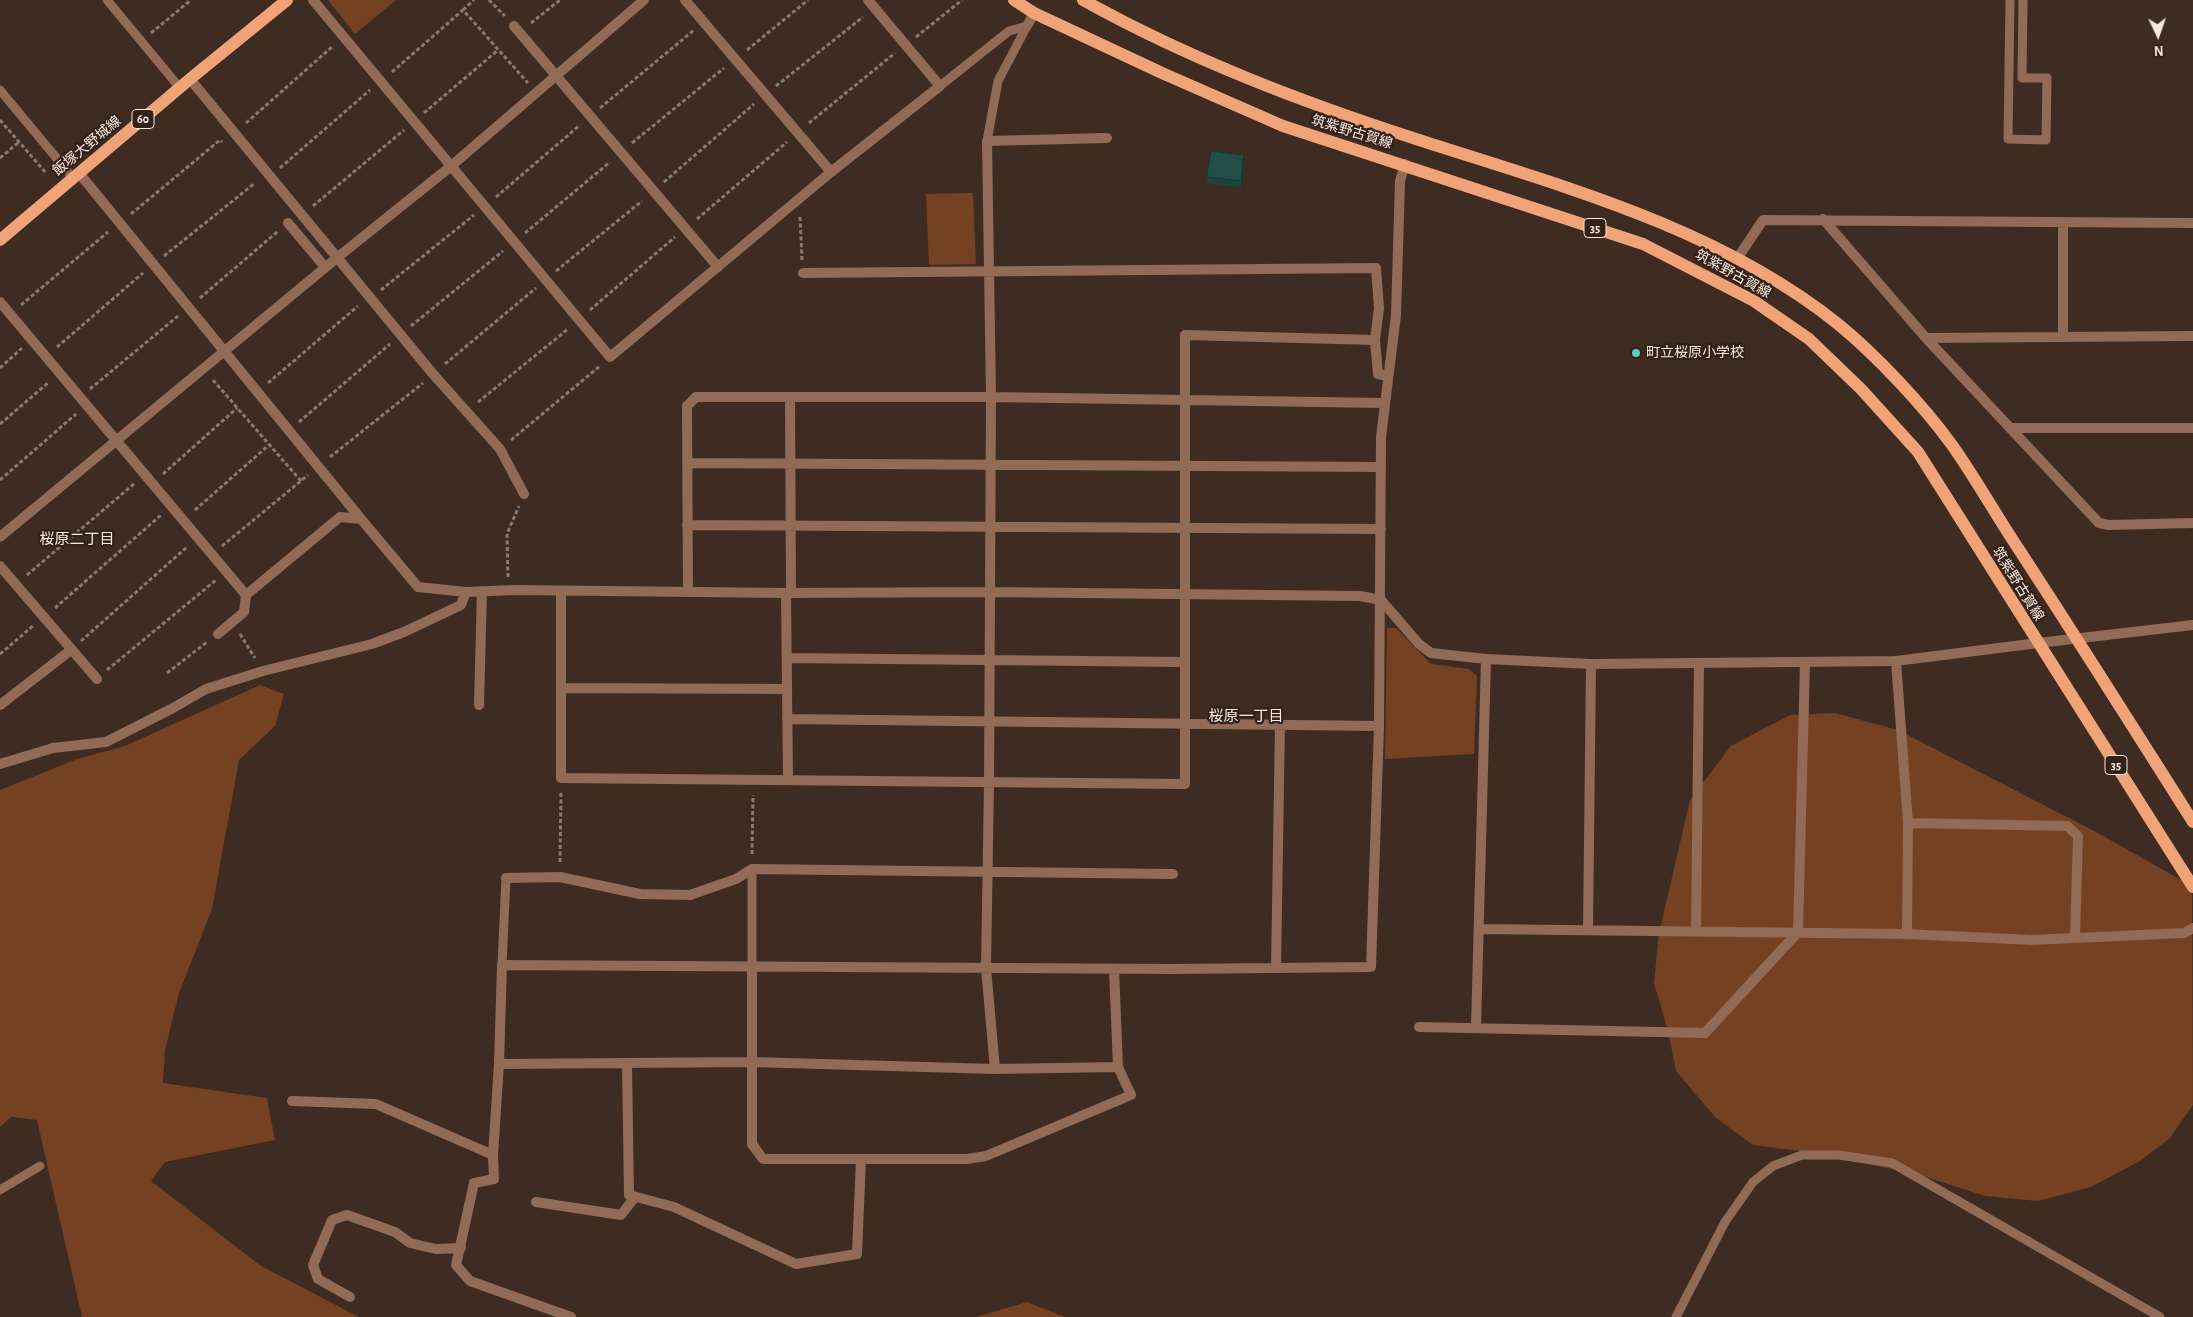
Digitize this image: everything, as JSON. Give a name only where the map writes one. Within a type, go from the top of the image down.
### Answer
[{"type":"main road","name":"飯塚大野城線","points":[[0,240],[190,79],[287,0]]},
{"type":"main road","name":"筑紫野古賀線","points":[[1014,0],[1034,13],[1162,73],[1284,126],[1405,164],[1643,244],[1754,301],[1809,339],[1861,389],[1918,452],[2193,887]]},
{"type":"main road","name":"筑紫野古賀線","points":[[1084,0],[1192,55],[1286,94],[1623,209],[1669,227],[1737,259],[1794,292],[1840,326],[1897,381],[1951,444],[2078,639],[2193,822]]},
{"type":"street","points":[[312,0],[610,357],[831,172],[940,86],[868,0]]},
{"type":"street","points":[[0,537],[325,267],[450,167],[644,0]]},
{"type":"street","points":[[685,0],[831,172]]},
{"type":"street","points":[[1027,26],[1034,13]]},
{"type":"street","points":[[517,29],[718,267]]},
{"type":"street","points":[[190,79],[370,298],[500,449],[524,494]]},
{"type":"street","points":[[995,1069],[986,968],[991,397],[987,141],[1108,138]]},
{"type":"street","points":[[571,1317],[470,1281],[456,1265],[474,1183],[494,1179],[493,1155],[499,1064],[502,965],[1114,969],[1371,967],[1382,600],[1381,467],[1384,403],[1396,315],[1400,181],[1405,164]]},
{"type":"street","points":[[76,175],[120,223],[418,587],[466,592],[508,590],[788,593],[989,592],[1360,596],[1382,600],[1419,644],[1431,653],[1486,659],[1592,664],[1896,661],[2193,625]]},
{"type":"street","points":[[1823,219],[1926,338],[2100,523],[2109,525],[2193,523]]},
{"type":"street","points":[[1737,259],[1763,220],[2193,223]]},
{"type":"street","points":[[2063,222],[2063,337]]},
{"type":"street","points":[[288,223],[325,267]]},
{"type":"street","points":[[803,273],[1376,268],[1379,308],[1376,340],[1378,374],[1388,376]]},
{"type":"street","points":[[0,302],[246,595]]},
{"type":"street","points":[[561,591],[561,778],[1185,784],[1185,335],[1376,340]]},
{"type":"street","points":[[1926,338],[2193,336]]},
{"type":"street","points":[[688,591],[687,406],[696,397],[991,397],[1384,403]]},
{"type":"street","points":[[788,779],[787,658],[792,464],[790,397]]},
{"type":"street","points":[[2010,428],[2193,428]]},
{"type":"street","points":[[687,463],[1381,467]]},
{"type":"street","points":[[218,634],[244,612],[246,595],[340,517],[362,519]]},
{"type":"street","points":[[687,525],[1381,529]]},
{"type":"street","points":[[0,566],[97,679]]},
{"type":"street","points":[[479,705],[482,591]]},
{"type":"street","points":[[0,764],[53,748],[106,742],[206,689],[263,672],[343,653],[404,632],[461,605],[466,592]]},
{"type":"street","points":[[0,705],[72,650]]},
{"type":"street","points":[[787,658],[1184,662]]},
{"type":"street","points":[[1476,1028],[1486,659]]},
{"type":"street","points":[[1896,661],[1908,823],[1907,934]]},
{"type":"street","points":[[1419,1027],[1705,1033],[1798,932],[1805,663]]},
{"type":"street","points":[[1588,930],[1592,664]]},
{"type":"street","points":[[1696,931],[1699,664]]},
{"type":"street","points":[[561,688],[787,689]]},
{"type":"street","points":[[787,719],[1379,726]]},
{"type":"street","points":[[1276,968],[1280,724]]},
{"type":"street","points":[[1908,823],[2068,826],[2078,836],[2075,938]]},
{"type":"street","points":[[506,878],[560,877],[640,894],[690,895],[736,879],[752,869],[1173,874]]},
{"type":"street","points":[[1480,929],[1907,934],[2032,940],[2184,932],[2193,928]]},
{"type":"street","points":[[752,967],[752,1144],[763,1159],[967,1159],[986,1156],[1131,1095],[1118,1067],[1114,969]]},
{"type":"street","points":[[499,1064],[751,1062],[995,1069],[1118,1067]]},
{"type":"street","points":[[627,1064],[629,1195],[674,1207],[796,1264],[857,1254],[861,1159]]},
{"type":"street","points":[[292,1101],[376,1104],[493,1155]]},
{"type":"street","points":[[536,1202],[621,1214],[635,1197]]},
{"type":"street","points":[[350,1297],[318,1278],[313,1265],[332,1220],[347,1215],[396,1232],[410,1243],[436,1249],[461,1248]]},
{"type":"lane","points":[[107,0],[180,88]]},
{"type":"lane","points":[[2010,0],[2008,139],[2046,140],[2047,78],[2022,78],[2023,0]]},
{"type":"lane","points":[[940,86],[1009,30],[1027,26]]},
{"type":"lane","points":[[987,141],[998,81],[1027,26]]},
{"type":"lane","points":[[0,90],[76,175]]},
{"type":"lane","points":[[752,869],[752,967]]},
{"type":"lane","points":[[502,965],[506,878]]},
{"type":"lane","points":[[1676,1317],[1725,1222],[1753,1182],[1773,1166],[1802,1155],[1840,1155],[1892,1162],[2160,1317]]},
{"type":"lane","points":[[0,1190],[40,1166]]},
{"type":"path","points":[[141,41],[190,0]]},
{"type":"path","points":[[270,176],[474,0]]},
{"type":"path","points":[[489,0],[517,29],[560,0]]},
{"type":"path","points":[[401,334],[808,0]]},
{"type":"path","points":[[467,412],[579,320],[798,133],[962,0]]},
{"type":"path","points":[[463,10],[536,93]]},
{"type":"path","points":[[370,298],[484,207],[704,22]]},
{"type":"path","points":[[235,133],[343,37]]},
{"type":"path","points":[[302,214],[498,50]]},
{"type":"path","points":[[0,120],[46,173]]},
{"type":"path","points":[[10,314],[220,140],[226,147]]},
{"type":"path","points":[[0,158],[19,142]]},
{"type":"path","points":[[249,176],[260,190]]},
{"type":"path","points":[[46,357],[154,264],[255,183]]},
{"type":"path","points":[[795,203],[800,210],[803,273]]},
{"type":"path","points":[[0,480],[83,401],[288,223]]},
{"type":"path","points":[[258,391],[358,306]]},
{"type":"path","points":[[0,368],[32,340]]},
{"type":"path","points":[[289,430],[390,344]]},
{"type":"path","points":[[500,449],[610,357]]},
{"type":"path","points":[[203,368],[301,481]]},
{"type":"path","points":[[0,424],[59,373]]},
{"type":"path","points":[[152,483],[237,408]]},
{"type":"path","points":[[183,520],[269,445]]},
{"type":"path","points":[[16,584],[144,474]]},
{"type":"path","points":[[508,590],[507,534],[524,494]]},
{"type":"path","points":[[0,654],[171,506]]},
{"type":"path","points":[[72,650],[197,537]]},
{"type":"path","points":[[97,679],[226,571]]},
{"type":"path","points":[[233,622],[263,672]]},
{"type":"path","points":[[167,673],[218,634]]},
{"type":"path","points":[[560,877],[561,778]]},
{"type":"path","points":[[752,869],[753,779]]},
{"type":"shaded area","points":[[328,0],[396,0],[355,34]]},
{"type":"shaded area","points":[[973,193],[976,264],[929,265],[926,194]]},
{"type":"shaded area","points":[[1387,628],[1396,628],[1431,664],[1469,669],[1477,676],[1474,754],[1385,759]]},
{"type":"shaded area","points":[[260,685],[284,694],[275,726],[239,760],[212,909],[179,993],[165,1050],[163,1083],[267,1098],[275,1140],[165,1162],[151,1181],[261,1266],[359,1317],[82,1317],[37,1120],[11,1117],[0,1127],[0,790],[77,759],[125,746]]},
{"type":"shaded area","points":[[1835,713],[1898,730],[2096,832],[2192,886],[2193,1105],[2170,1138],[2140,1161],[2091,1187],[2038,1201],[1985,1196],[1923,1176],[1823,1154],[1753,1145],[1716,1118],[1676,1071],[1668,1031],[1654,983],[1659,933],[1690,800],[1731,746],[1790,715]]},
{"type":"shaded area","points":[[1027,1302],[1065,1317],[976,1317]]},
{"type":"building","points":[[1211,151],[1244,155],[1241,181],[1207,177]]},
{"type":"place","name":"町立桜原小学校","points":[[1636,353]]},
{"type":"district","name":"桜原二丁目","points":[[77,539]]},
{"type":"district","name":"桜原一丁目","points":[[1246,716]]}]
